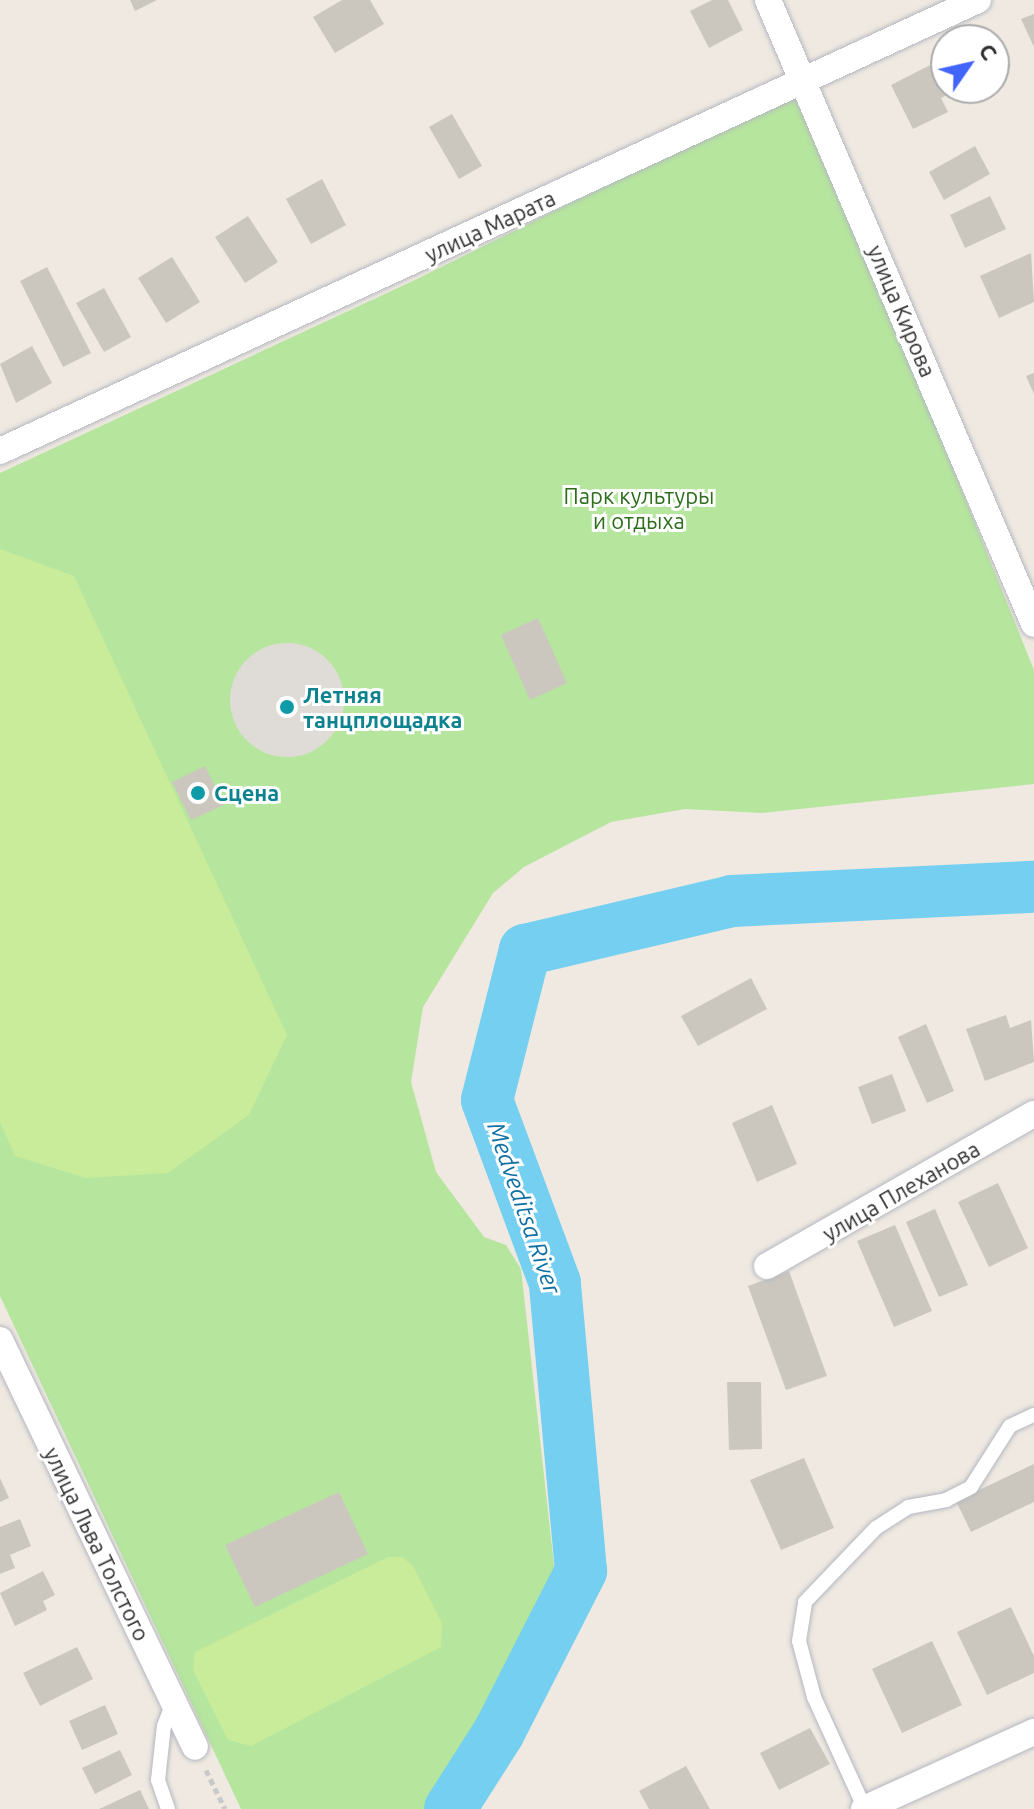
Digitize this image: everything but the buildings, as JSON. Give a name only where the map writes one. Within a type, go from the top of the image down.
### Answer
[{"type":"street","name":"улица Кирова","points":[[768,0],[804,78],[1034,624]]},
{"type":"street","name":"улица Марата","points":[[0,451],[978,0]]},
{"type":"street","name":"улица Плеханова","points":[[767,1266],[1034,1114]]},
{"type":"street","name":"улица Льва Толстого","points":[[0,1340],[195,1747]]},
{"type":"street","points":[[865,1809],[1034,1732]]},
{"type":"lane","points":[[865,1809],[814,1697],[799,1641],[805,1602],[876,1528],[908,1507],[946,1500],[971,1487],[1010,1426],[1034,1415]]},
{"type":"lane","points":[[168,1809],[158,1780],[164,1726],[173,1702]]},
{"type":"path","points":[[195,1747],[225,1809]]},
{"type":"green space","name":"Парк культуры и отдыха","points":[[801,89],[1034,670],[1034,784],[762,813],[685,809],[611,822],[524,867],[493,893],[423,1007],[411,1082],[436,1172],[484,1237],[506,1245],[521,1269],[556,1583],[427,1809],[241,1809],[0,1296],[0,473],[415,280]]},
{"type":"green space","points":[[0,549],[74,576],[287,1035],[249,1115],[168,1173],[86,1178],[15,1156],[0,1122]]},
{"type":"green space","points":[[388,1557],[402,1557],[413,1566],[442,1623],[441,1647],[251,1746],[228,1740],[193,1670],[195,1652]]},
{"type":"shaded area","name":"Летняя танцплощадка","points":[[287,643],[309,647],[328,659],[340,678],[344,700],[340,722],[328,741],[309,753],[287,757],[265,753],[246,741],[234,722],[230,700],[234,678],[246,659],[265,647]]},
{"type":"waterway","name":"Medveditsa River","points":[[450,1809],[499,1732],[581,1571],[555,1283],[487,1100],[525,950],[732,901],[1034,887]]},
{"type":"place","name":"Летняя танцплощадка","points":[[287,707]]},
{"type":"place","name":"Сцена","points":[[198,793]]}]
